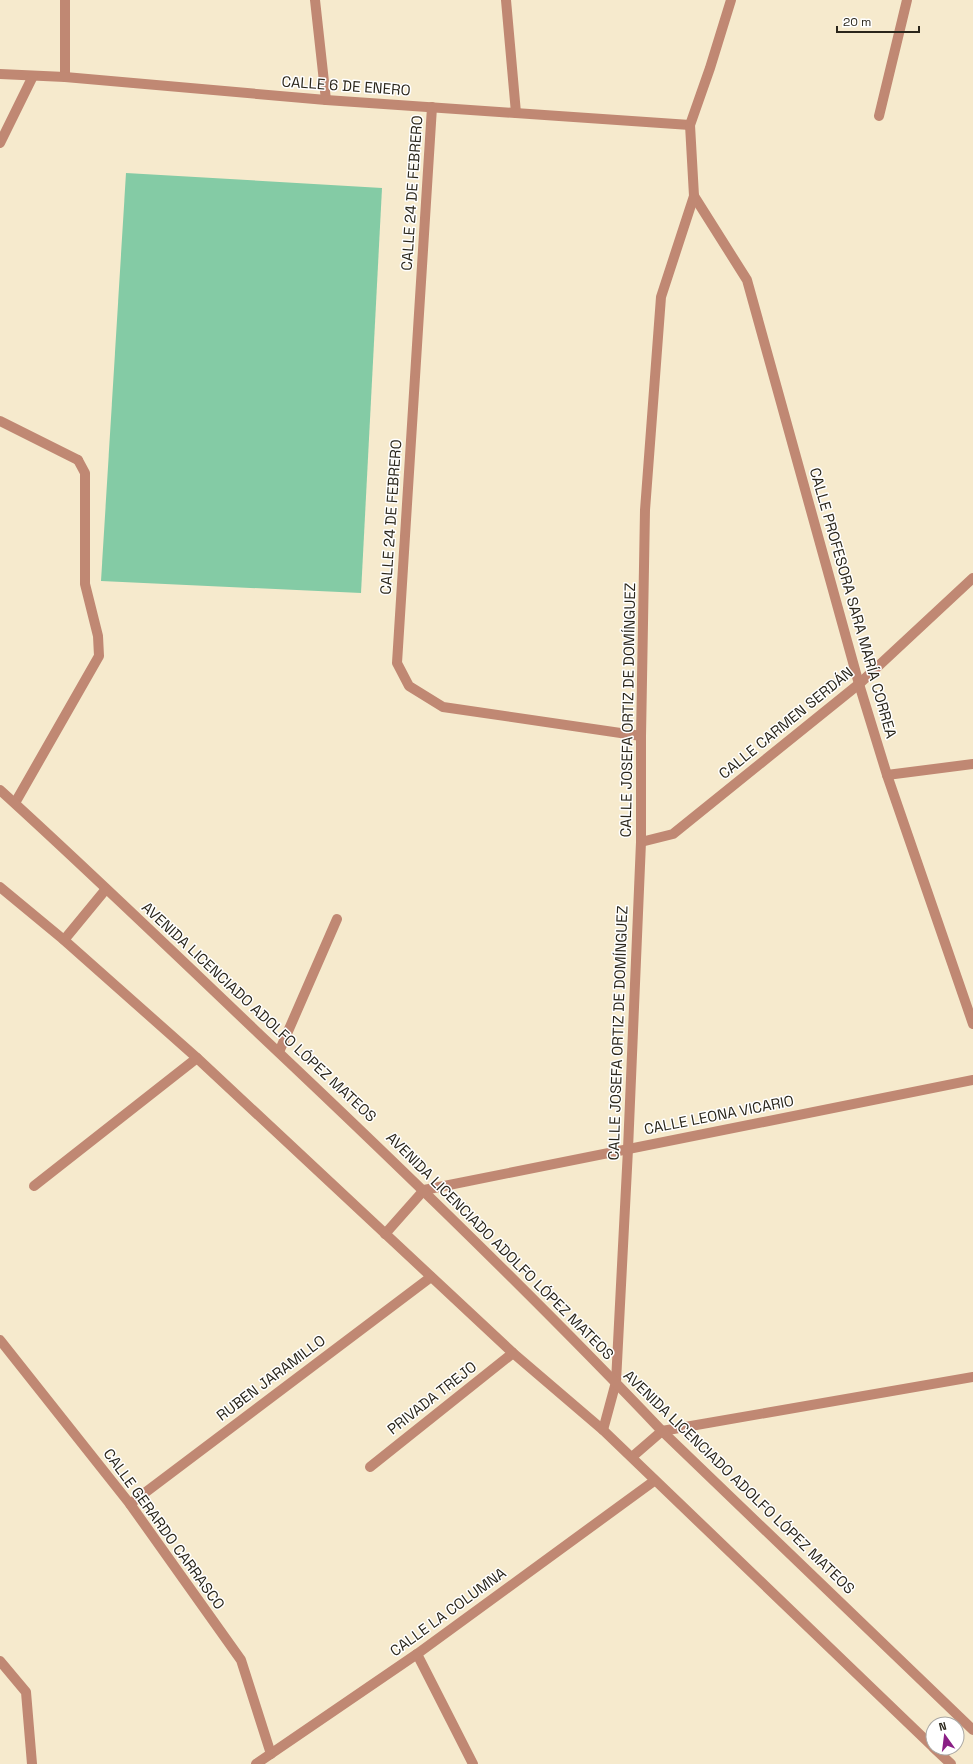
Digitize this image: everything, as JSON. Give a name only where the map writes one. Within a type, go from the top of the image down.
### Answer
[{"type":"street","points":[[65,0],[65,77]]},
{"type":"street","points":[[315,0],[326,100]]},
{"type":"street","points":[[506,0],[516,113]]},
{"type":"street","name":"CALLE JOSEFA ORTIZ DE DOMÍNGUEZ","points":[[603,1430],[616,1382],[628,1149],[642,842],[640,736],[645,510],[661,297],[694,196],[690,125],[710,68],[731,0]]},
{"type":"street","points":[[879,116],[907,0]]},
{"type":"street","name":"CALLE 6 DE ENERO","points":[[0,74],[65,77],[326,100],[690,125]]},
{"type":"street","points":[[0,143],[33,76]]},
{"type":"street","name":"CALLE 24 DE FEBRERO","points":[[432,107],[397,663],[409,686],[442,707],[640,736]]},
{"type":"street","name":"CALLE PROFESORA SARA MARÍA CORREA","points":[[694,196],[747,280],[858,684],[887,775],[973,1024]]},
{"type":"street","points":[[0,421],[78,460],[85,473],[85,584],[98,636],[99,656],[14,803]]},
{"type":"street","name":"CALLE CARMEN SERDÁN","points":[[642,842],[673,834],[858,684],[973,578]]},
{"type":"street","points":[[887,775],[973,764]]},
{"type":"street","name":"AVENIDA LICENCIADO ADOLFO LÓPEZ MATEOS","points":[[0,790],[424,1190],[616,1382],[662,1431],[973,1730]]},
{"type":"street","points":[[0,888],[64,940],[197,1058],[430,1277],[513,1353],[603,1430],[632,1457],[654,1481],[925,1738]]},
{"type":"street","points":[[64,940],[106,889]]},
{"type":"street","points":[[278,1052],[337,919]]},
{"type":"street","points":[[34,1186],[197,1058]]},
{"type":"street","name":"CALLE LEONA VICARIO","points":[[424,1190],[973,1080]]},
{"type":"street","points":[[385,1234],[424,1190]]},
{"type":"street","name":"RUBEN JARAMILLO","points":[[130,1504],[430,1277]]},
{"type":"street","name":"CALLE GERARDO CARRASCO","points":[[0,1340],[130,1504],[241,1660],[271,1754]]},
{"type":"street","name":"PRIVADA TREJO","points":[[370,1467],[513,1353]]},
{"type":"street","points":[[632,1457],[662,1431],[973,1377]]},
{"type":"street","name":"CALLE LA COLUMNA","points":[[256,1764],[417,1654],[654,1481]]},
{"type":"street","points":[[417,1654],[473,1764]]},
{"type":"street","points":[[0,1661],[26,1692],[32,1764]]},
{"type":"street","points":[[943,1756],[951,1764]]},
{"type":"green space","points":[[126,173],[382,188],[361,593],[101,581]]}]
